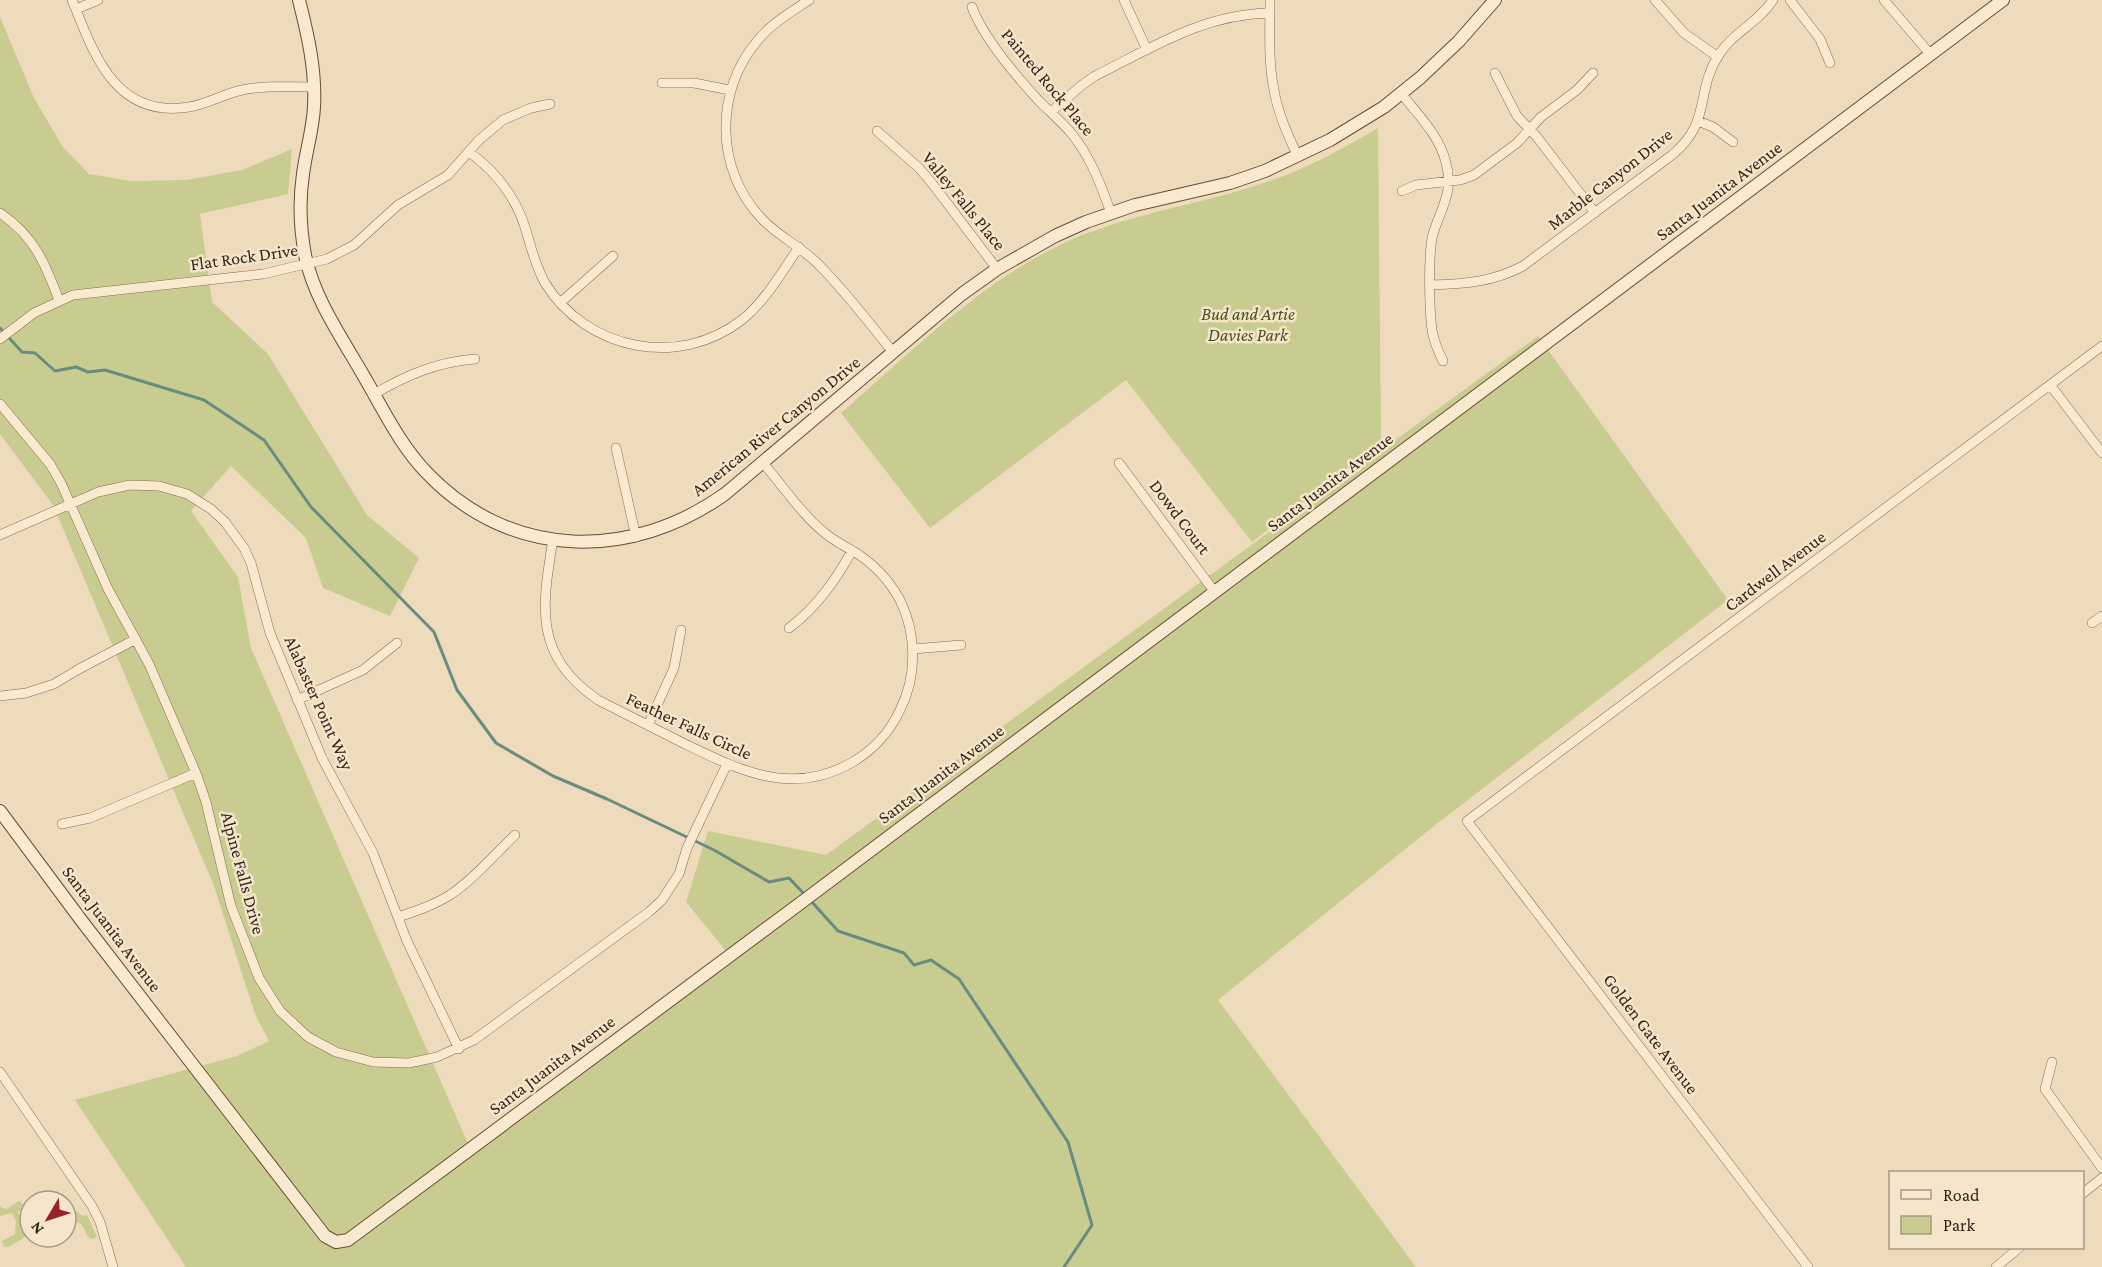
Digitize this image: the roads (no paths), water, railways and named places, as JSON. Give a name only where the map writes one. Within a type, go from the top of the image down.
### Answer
[{"type":"street","points":[[98,0],[74,5],[103,70],[122,90],[147,103],[183,108],[202,105],[240,90],[315,87]]},
{"type":"street","name":"American River Canyon Drive","points":[[299,0],[312,50],[315,87],[314,110],[300,196],[302,235],[308,264],[324,308],[413,457],[445,490],[464,504],[498,523],[520,531],[553,539],[592,542],[636,537],[672,525],[706,508],[763,463],[962,294],[997,269],[1055,236],[1111,213],[1230,183],[1298,157],[1362,122],[1440,60],[1495,0]]},
{"type":"street","points":[[809,0],[777,22],[757,41],[741,64],[730,90],[726,110],[726,145],[741,191],[762,220],[821,266],[894,352]]},
{"type":"street","points":[[1124,0],[1147,50]]},
{"type":"street","points":[[1270,0],[1271,71],[1274,90],[1284,125],[1298,157]]},
{"type":"street","points":[[1655,0],[1683,33],[1718,57]]},
{"type":"street","name":"Marble Canyon Drive","points":[[1431,285],[1477,283],[1523,266],[1679,150],[1690,137],[1698,121],[1707,82],[1718,57],[1733,38],[1756,20],[1773,0]]},
{"type":"street","points":[[1790,0],[1820,39],[1830,63]]},
{"type":"street","points":[[1884,0],[1931,55]]},
{"type":"street","name":"Santa Juanita Avenue","points":[[0,811],[81,920],[325,1236],[336,1242],[348,1240],[1931,55],[1994,3]]},
{"type":"street","name":"Painted Rock Place","points":[[972,7],[988,37],[1039,101],[1070,132],[1091,163],[1111,213]]},
{"type":"street","points":[[1051,112],[1095,76],[1200,25],[1235,15],[1270,13]]},
{"type":"street","points":[[1495,73],[1512,108],[1595,213]]},
{"type":"street","points":[[1402,191],[1416,185],[1467,178],[1481,170],[1517,143],[1541,117],[1583,85],[1593,73]]},
{"type":"street","points":[[662,83],[694,83],[730,90]]},
{"type":"street","points":[[1401,93],[1440,146],[1446,162],[1449,181],[1445,206],[1433,237],[1431,285],[1433,336],[1443,361]]},
{"type":"street","name":"Flat Rock Drive","points":[[0,339],[33,313],[59,300],[94,292],[263,274],[327,259],[354,245],[398,205],[448,175],[479,140],[503,120],[531,108],[550,104]]},
{"type":"street","points":[[1698,121],[1713,127],[1733,142]]},
{"type":"street","name":"Valley Falls Place","points":[[877,131],[919,168],[997,269]]},
{"type":"street","points":[[469,152],[495,175],[513,200],[525,227],[537,268],[560,303],[591,329],[616,340],[643,347],[671,348],[698,342],[724,331],[752,311],[799,248]]},
{"type":"street","points":[[0,213],[21,230],[40,254],[59,300]]},
{"type":"street","points":[[560,303],[613,256]]},
{"type":"street","name":"Cardwell Avenue","points":[[1467,821],[2102,346]]},
{"type":"street","points":[[374,394],[418,371],[444,363],[475,359]]},
{"type":"street","points":[[2051,386],[2102,453]]},
{"type":"street","name":"Alpine Falls Drive","points":[[0,404],[50,464],[71,504],[108,589],[149,664],[196,773],[206,802],[224,878],[244,942],[259,978],[280,1011],[308,1037],[336,1052],[373,1062],[409,1063],[459,1049],[650,912],[675,882],[687,848],[727,764]]},
{"type":"street","points":[[616,448],[636,537]]},
{"type":"street","name":"Feather Falls Circle","points":[[553,539],[544,595],[548,633],[556,655],[574,681],[585,691],[598,700],[727,764],[755,774],[802,778],[827,774],[858,759],[883,736],[898,716],[910,684],[913,649],[906,616],[895,593],[880,573],[816,525],[763,463]]},
{"type":"street","name":"Dowd Court","points":[[1119,463],[1214,591]]},
{"type":"street","name":"Alabaster Point Way","points":[[0,535],[112,488],[147,485],[187,494],[211,509],[234,532],[253,570],[270,633],[322,758],[373,853],[416,960],[459,1049]]},
{"type":"street","points":[[789,628],[825,594],[852,551]]},
{"type":"street","points":[[2092,623],[2102,615]]},
{"type":"street","points":[[648,725],[674,668],[681,630]]},
{"type":"street","points":[[0,696],[26,693],[54,684],[136,639]]},
{"type":"street","points":[[297,700],[363,670],[397,643]]},
{"type":"street","points":[[913,649],[961,645]]},
{"type":"street","points":[[62,824],[90,818],[196,773]]},
{"type":"street","name":"Golden Gate Avenue","points":[[1467,821],[1808,1267]]},
{"type":"street","points":[[398,917],[450,895],[515,835]]},
{"type":"street","points":[[2052,1062],[2044,1089],[2102,1168]]},
{"type":"street","points":[[0,1072],[92,1206],[100,1222],[113,1267]]},
{"type":"street","points":[[2084,1192],[2102,1178]]},
{"type":"street","points":[[1996,1267],[2018,1249]]},
{"type":"waterway","points":[[0,328],[22,352],[35,353],[55,371],[76,367],[88,372],[105,370],[204,400],[264,440],[311,507],[434,632],[457,690],[496,743],[553,776],[714,850],[769,882],[789,878],[806,896]]},
{"type":"waterway","points":[[811,901],[838,931],[904,953],[914,965],[931,960],[959,979],[1068,1142],[1092,1225],[1064,1267]]},
{"type":"park label","name":"Bud and Artie Davies Park","points":[[1248,324]]}]
